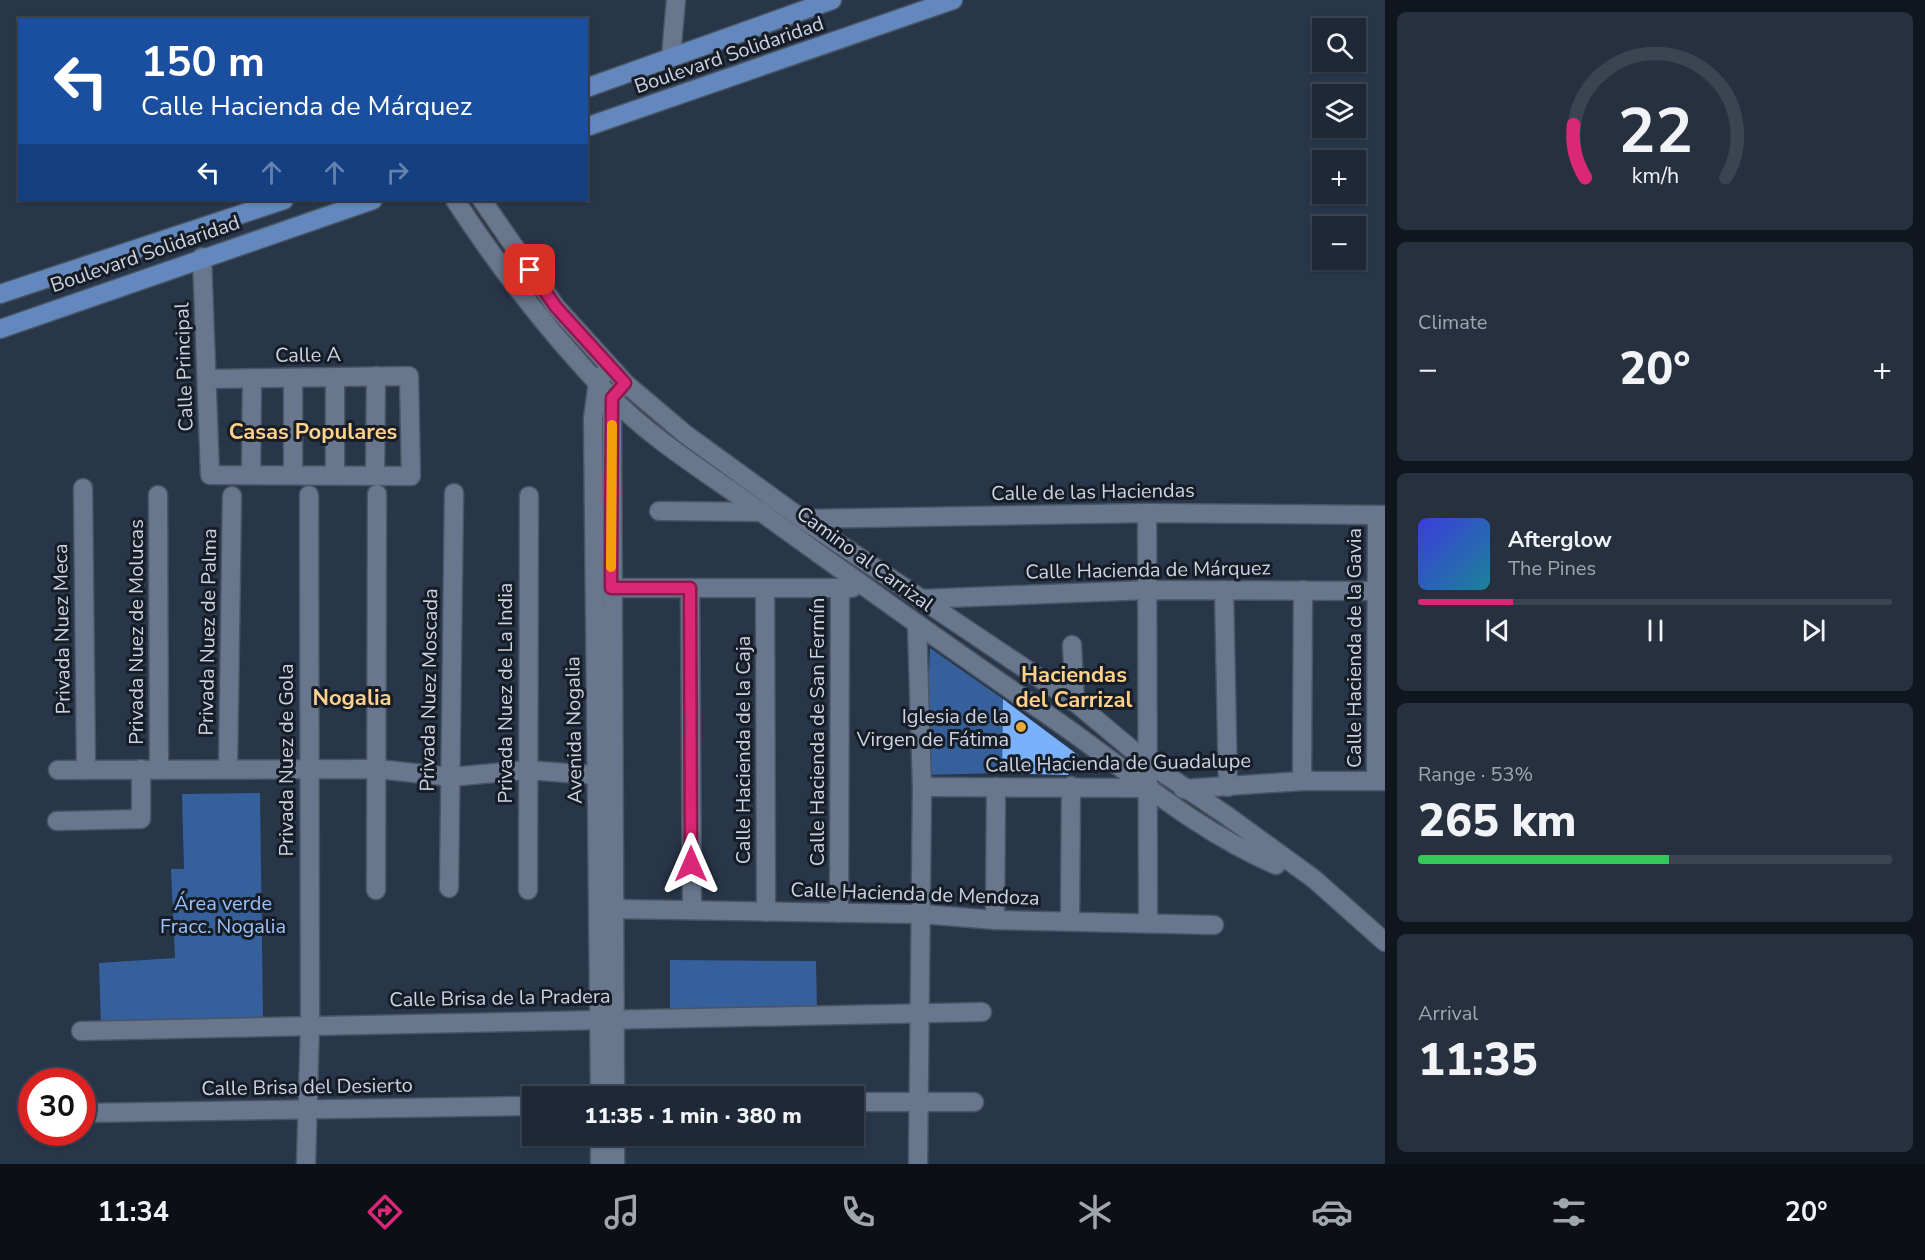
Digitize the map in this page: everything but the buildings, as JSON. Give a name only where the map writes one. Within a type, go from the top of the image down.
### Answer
[{"type":"highway","name":"Boulevard Solidaridad","points":[[588,87],[832,0]]},
{"type":"highway","name":"Boulevard Solidaridad","points":[[588,126],[953,0]]},
{"type":"highway","name":"Boulevard Solidaridad","points":[[0,294],[281,201]]},
{"type":"highway","name":"Boulevard Solidaridad","points":[[0,329],[202,257],[370,201]]},
{"type":"street","points":[[671,56],[676,0]]},
{"type":"street","name":"Camino al Carrizal","points":[[456,201],[490,253],[598,382],[612,398],[658,438],[917,625],[1078,736],[1146,788],[1273,863],[1314,879]]},
{"type":"street","name":"Camino al Carrizal","points":[[483,201],[556,307],[625,383],[685,434],[802,519],[1075,702],[1148,763],[1226,815],[1314,879],[1385,942]]},
{"type":"street","name":"Calle Principal","points":[[202,257],[210,475],[251,474]]},
{"type":"street","points":[[598,382],[610,367]]},
{"type":"street","points":[[376,376],[378,769],[376,891]]},
{"type":"street","name":"Calle A","points":[[208,379],[409,376],[411,476],[376,485]]},
{"type":"street","points":[[335,377],[335,475]]},
{"type":"street","points":[[252,378],[251,474],[335,475],[376,485]]},
{"type":"street","points":[[293,378],[293,475]]},
{"type":"street","name":"Avenida Nogalia","points":[[598,382],[593,418],[605,776],[607,1019],[614,1086]]},
{"type":"street","points":[[612,398],[625,383]]},
{"type":"street","name":"Avenida Nogalia","points":[[601,1086],[615,909],[605,776],[611,588],[612,398]]},
{"type":"street","name":"Privada Nuez Meca","points":[[83,488],[86,770]]},
{"type":"street","name":"Privada Nuez Moscada","points":[[449,888],[454,493]]},
{"type":"street","name":"Privada Nuez de Molucas","points":[[57,821],[141,819],[150,769],[158,495]]},
{"type":"street","name":"Privada Nuez de Gola","points":[[306,1164],[305,1110],[310,1024],[307,769],[309,495]]},
{"type":"street","name":"Privada Nuez de Palma","points":[[228,768],[232,496]]},
{"type":"street","name":"Privada Nuez de La India","points":[[528,890],[529,496]]},
{"type":"street","points":[[659,511],[762,512]]},
{"type":"street","points":[[1147,513],[1148,922]]},
{"type":"street","name":"Calle de las Haciendas","points":[[802,519],[1147,513],[1381,515]]},
{"type":"street","name":"Calle Hacienda de la Gavia","points":[[1381,515],[1377,591],[1381,781]]},
{"type":"street","points":[[611,588],[866,588]]},
{"type":"street","points":[[690,588],[692,910]]},
{"type":"street","name":"Calle Hacienda de la Caja","points":[[765,588],[766,912]]},
{"type":"street","name":"Calle Hacienda de San Fermín","points":[[839,913],[840,588]]},
{"type":"street","name":"Calle Hacienda de Márquez","points":[[920,599],[1148,590],[1377,591]]},
{"type":"street","points":[[1224,590],[1228,787]]},
{"type":"street","points":[[1302,781],[1303,590]]},
{"type":"street","points":[[917,625],[922,787],[918,1164]]},
{"type":"street","points":[[948,646],[960,625]]},
{"type":"street","points":[[1072,645],[1075,702]]},
{"type":"street","points":[[58,770],[378,769],[451,777],[527,770],[605,776]]},
{"type":"street","name":"Calle Hacienda de Guadalupe","points":[[922,787],[1071,786],[1185,789],[1302,781],[1381,781]]},
{"type":"street","points":[[1070,921],[1071,786]]},
{"type":"street","points":[[994,920],[996,787]]},
{"type":"street","name":"Calle Hacienda de Mendoza","points":[[615,909],[921,914],[994,920],[1214,925]]},
{"type":"street","name":"Calle Brisa de la Pradera","points":[[81,1031],[310,1024],[919,1015],[982,1012]]},
{"type":"street","points":[[864,1102],[974,1102]]},
{"type":"street","name":"Calle Brisa del Desierto","points":[[96,1113],[522,1106]]},
{"type":"street","points":[[600,1146],[600,1164]]},
{"type":"street","points":[[615,1146],[615,1164]]},
{"type":"green space","points":[[930,648],[1003,699],[1002,773],[925,775]]},
{"type":"green space","name":"Área verde Fracc. Nogalia","points":[[260,793],[263,1019],[101,1026],[99,963],[175,958],[171,869],[184,869],[182,794]]},
{"type":"green space","points":[[670,960],[816,961],[817,1011],[670,1015]]},
{"type":"slow traffic","points":[[611,567],[612,425]]},
{"type":"place","name":"Iglesia de la Virgen de Fátima","points":[[1021,727]]},
{"type":"district","name":"Casas Populares","points":[[313,432]]},
{"type":"district","name":"Haciendas del Carrizal","points":[[1074,688]]},
{"type":"district","name":"Nogalia","points":[[352,698]]},
{"type":"route","points":[[530,270],[556,307],[625,383],[612,398],[611,588],[690,588],[691,864]]}]
